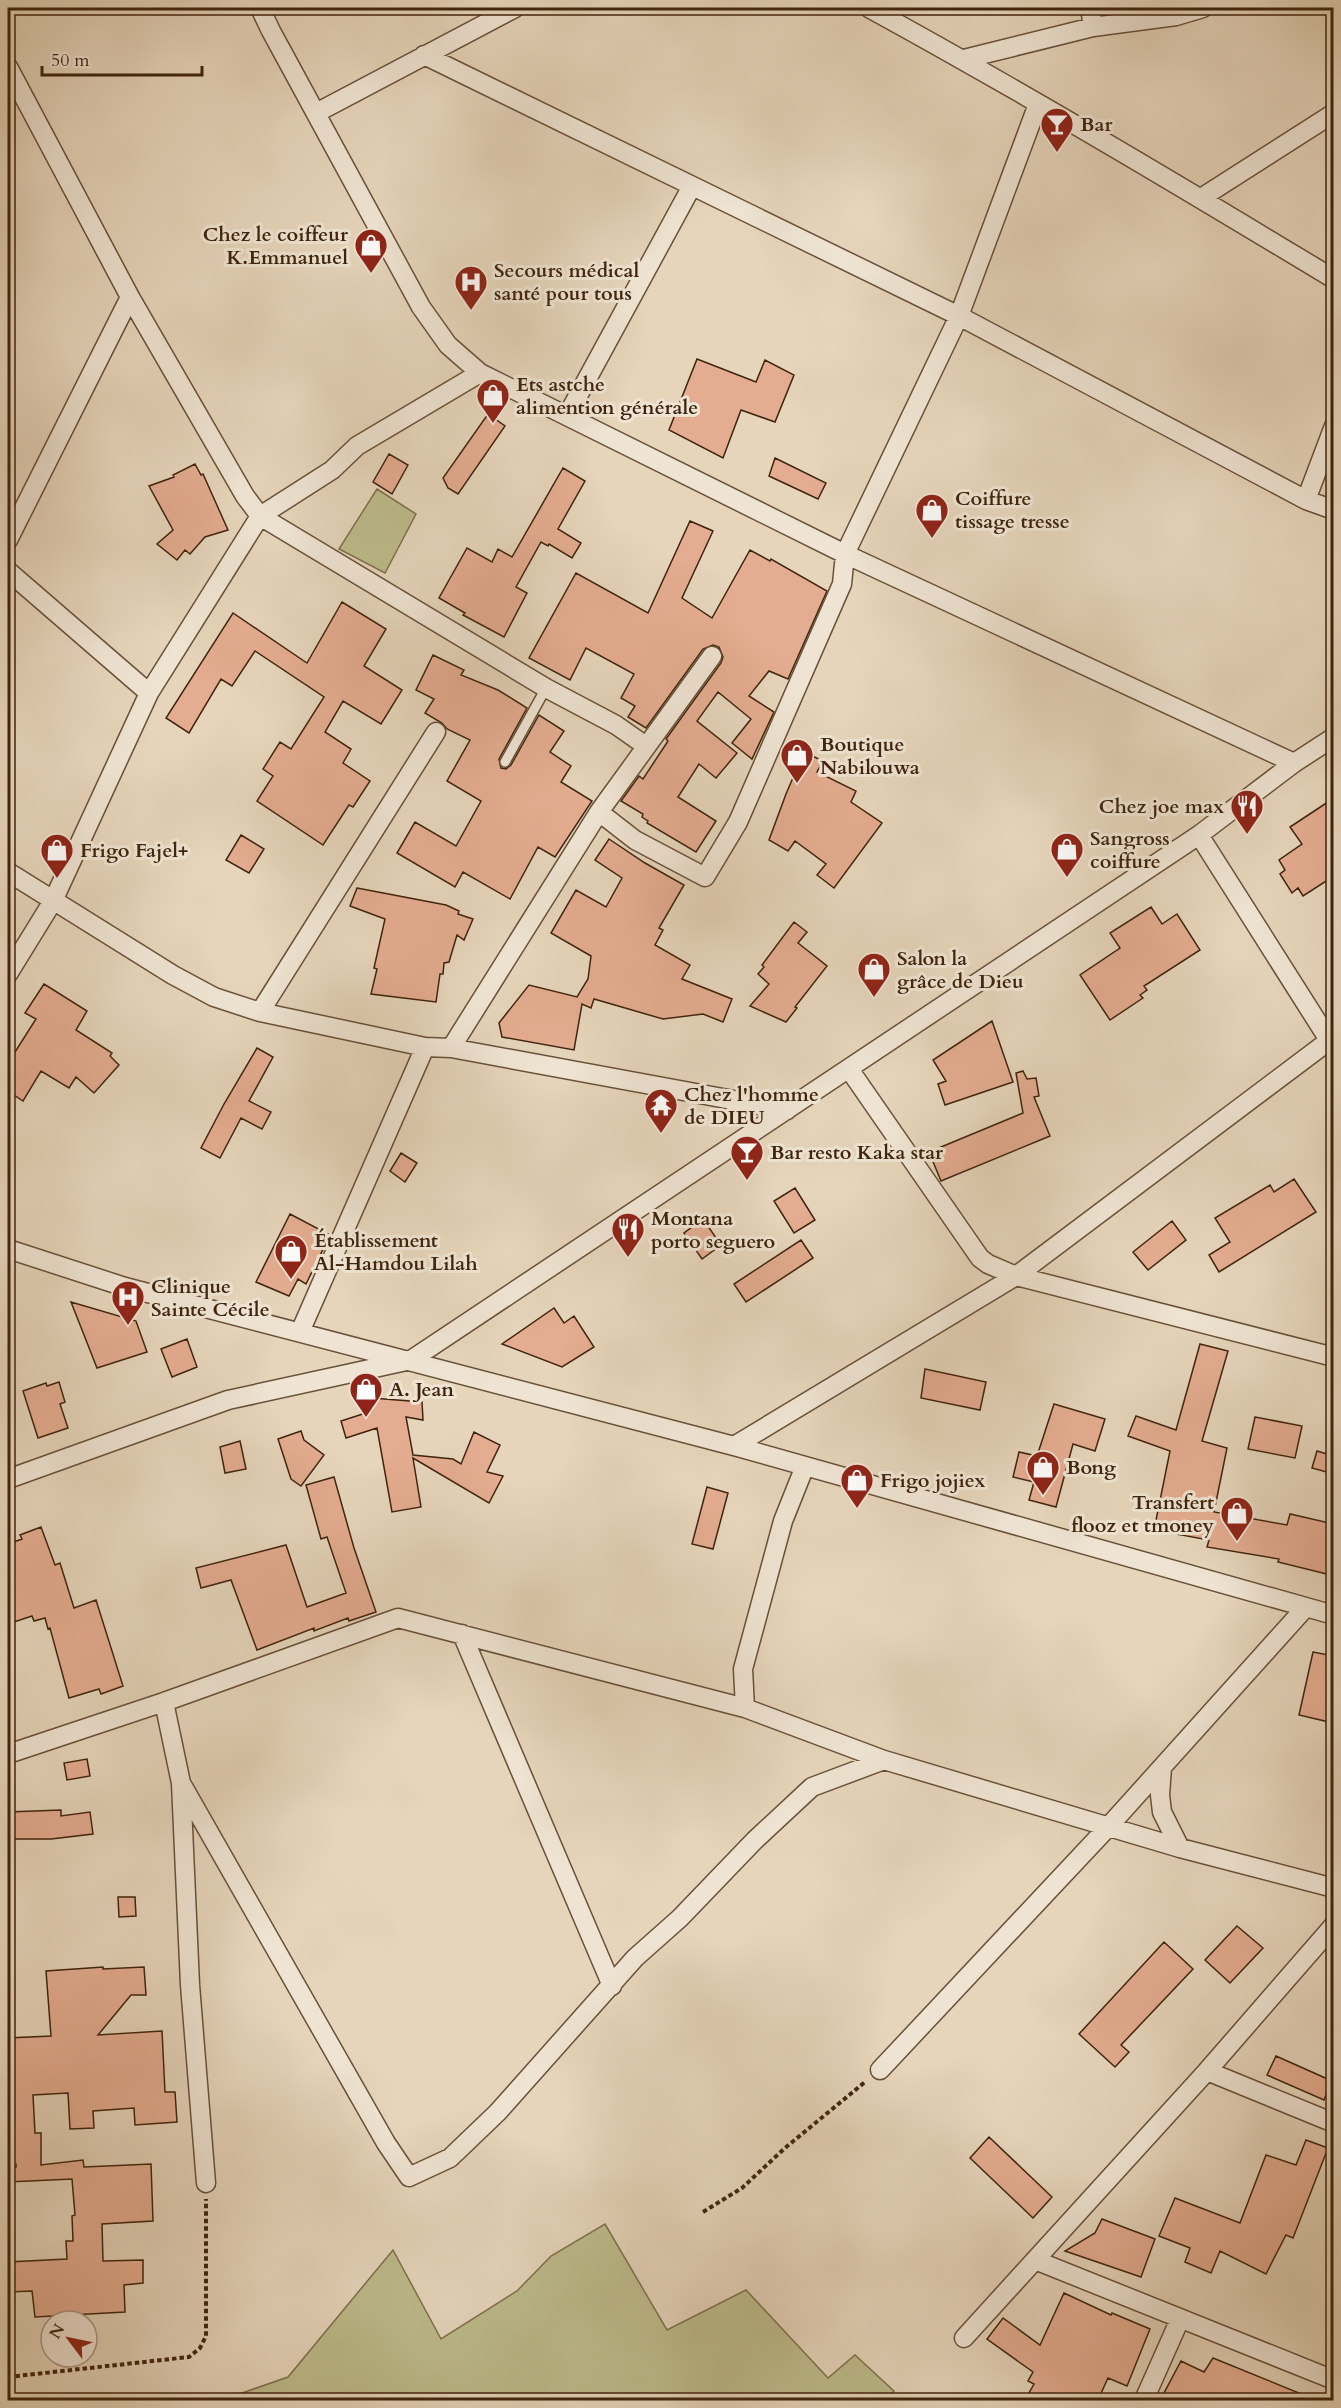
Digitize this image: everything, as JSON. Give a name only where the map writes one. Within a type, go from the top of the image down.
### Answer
[{"type":"street","points":[[260,8],[270,31],[421,307],[448,345],[480,373],[845,554],[1294,762]]},
{"type":"street","points":[[316,112],[515,8]]},
{"type":"street","points":[[869,8],[964,59],[1334,279]]},
{"type":"street","points":[[1090,8],[1093,27]]},
{"type":"street","points":[[964,59],[1093,27],[1176,16],[1203,8]]},
{"type":"street","points":[[424,55],[958,316],[1306,500],[1334,510]]},
{"type":"street","points":[[8,67],[130,297],[245,496],[260,516],[546,688],[616,725],[645,746]]},
{"type":"street","points":[[599,812],[635,840],[705,877],[738,822],[842,584],[845,554],[958,316],[1038,104]]},
{"type":"street","points":[[1201,198],[1334,113]]},
{"type":"street","points":[[567,416],[692,186]]},
{"type":"street","points":[[8,540],[130,297]]},
{"type":"street","points":[[8,974],[53,901],[149,693],[260,516],[332,470],[357,446],[480,373]]},
{"type":"street","points":[[1306,500],[1334,426]]},
{"type":"street","points":[[8,571],[149,693]]},
{"type":"street","points":[[451,1048],[599,812],[712,656]]},
{"type":"street","points":[[260,1012],[436,732]]},
{"type":"street","points":[[8,1479],[228,1400],[411,1360],[1199,835],[1294,762],[1334,737]]},
{"type":"street","points":[[734,1446],[1016,1276],[1332,1042],[1199,835]]},
{"type":"street","points":[[8,872],[173,975],[214,997],[260,1012],[425,1047],[451,1048],[787,1110]]},
{"type":"street","points":[[300,1332],[425,1047]]},
{"type":"street","points":[[849,1069],[980,1257],[988,1264],[1016,1276],[1334,1357]]},
{"type":"street","points":[[8,1250],[125,1287],[734,1446],[1334,1616]]},
{"type":"street","points":[[745,1708],[743,1669],[783,1521],[805,1466]]},
{"type":"street","points":[[880,2070],[1109,1826],[1306,1607]]},
{"type":"street","points":[[8,1754],[164,1702],[398,1618],[745,1708],[884,1760],[1180,1848],[1334,1888]]},
{"type":"street","points":[[462,1634],[612,1986]]},
{"type":"street","points":[[164,1702],[181,1783],[190,1985],[206,2183]]},
{"type":"street","points":[[181,1783],[387,2143],[409,2177],[450,2158],[498,2112],[635,1958],[680,1918],[755,1840],[812,1787],[884,1760]]},
{"type":"street","points":[[1161,1767],[1162,1812],[1180,1848]]},
{"type":"street","points":[[964,2338],[1207,2071],[1334,1925]]},
{"type":"street","points":[[1207,2071],[1334,2123]]},
{"type":"street","points":[[1035,2260],[1334,2380]]},
{"type":"street","points":[[1144,2400],[1180,2319]]},
{"type":"lane","points":[[505,762],[546,688]]},
{"type":"path","points":[[703,2212],[742,2188],[785,2148],[880,2070]]},
{"type":"path","points":[[8,2377],[189,2357],[200,2349],[206,2336],[206,2183]]},
{"type":"shaded area","points":[[377,489],[416,514],[385,573],[339,549]]},
{"type":"shaded area","points":[[605,2224],[667,2330],[746,2290],[828,2378],[855,2355],[894,2391],[886,2400],[222,2400],[288,2377],[393,2250],[441,2339],[517,2291],[551,2256]]},
{"type":"building","points":[[697,359],[756,382],[765,360],[794,375],[775,422],[741,410],[723,458],[669,430]]},
{"type":"building","points":[[488,414],[505,426],[458,494],[448,488],[443,478]]},
{"type":"building","points":[[389,454],[408,465],[392,494],[373,482]]},
{"type":"building","points":[[775,458],[826,483],[818,499],[769,476]]},
{"type":"building","points":[[195,464],[201,475],[203,474],[228,530],[205,537],[190,554],[185,550],[177,560],[157,544],[173,530],[149,486],[174,477],[173,475]]},
{"type":"building","points":[[563,468],[585,481],[558,529],[581,543],[572,558],[549,544],[548,546],[541,542],[516,587],[527,593],[504,637],[463,615],[465,613],[439,598],[467,548],[492,562],[498,549],[512,557]]},
{"type":"building","points":[[690,521],[713,531],[682,598],[712,618],[750,550],[770,561],[771,559],[827,591],[788,679],[769,671],[749,696],[774,712],[752,759],[732,743],[751,719],[718,692],[697,721],[737,753],[716,778],[699,764],[678,797],[716,821],[696,852],[647,823],[648,821],[642,817],[643,814],[621,801],[639,776],[643,779],[668,741],[666,739],[721,663],[723,657],[719,647],[713,645],[703,649],[646,728],[628,717],[635,706],[621,698],[634,674],[586,648],[570,680],[529,658],[576,573],[648,613]]},
{"type":"building","points":[[342,602],[386,629],[364,666],[402,690],[381,724],[343,701],[325,732],[351,749],[343,763],[370,781],[353,807],[349,805],[323,845],[257,801],[273,776],[263,769],[280,742],[291,749],[324,697],[255,651],[232,686],[221,679],[189,733],[166,718],[233,613],[307,663]]},
{"type":"building","points":[[433,655],[464,670],[461,675],[498,690],[527,708],[499,759],[501,768],[506,769],[511,765],[539,715],[564,731],[550,752],[571,766],[561,782],[592,801],[555,857],[538,847],[510,899],[463,872],[455,887],[397,853],[415,822],[456,846],[481,801],[447,781],[470,740],[447,729],[442,723],[425,713],[434,699],[416,690]]},
{"type":"building","points":[[804,752],[823,761],[817,772],[856,791],[851,802],[882,823],[834,888],[817,875],[826,864],[795,841],[788,851],[769,840]]},
{"type":"building","points":[[1334,798],[1334,876],[1303,896],[1298,888],[1292,893],[1280,874],[1285,870],[1279,860],[1302,844],[1290,827]]},
{"type":"building","points":[[241,835],[264,849],[249,873],[226,860]]},
{"type":"building","points":[[609,839],[684,885],[659,928],[663,930],[655,945],[690,965],[682,979],[732,999],[723,1022],[703,1014],[663,1019],[594,999],[591,1008],[582,1004],[574,1050],[502,1037],[499,1023],[529,985],[577,997],[588,979],[591,956],[551,933],[576,890],[606,907],[622,878],[595,860]]},
{"type":"building","points":[[357,888],[446,905],[459,911],[458,914],[473,919],[464,940],[457,935],[449,962],[444,963],[436,1002],[371,994],[377,969],[374,968],[385,919],[350,906]]},
{"type":"building","points":[[1151,907],[1162,924],[1177,914],[1200,950],[1144,986],[1147,990],[1140,995],[1143,998],[1110,1020],[1080,975],[1120,948],[1110,933]]},
{"type":"building","points":[[794,922],[807,932],[798,943],[827,966],[786,1022],[750,1006],[769,984],[758,974],[764,967],[762,965]]},
{"type":"building","points":[[44,984],[87,1011],[76,1030],[112,1053],[110,1056],[119,1065],[94,1093],[76,1077],[69,1088],[41,1071],[23,1101],[8,1091],[8,1063],[36,1019],[25,1013]]},
{"type":"building","points":[[992,1021],[1013,1082],[945,1105],[938,1084],[946,1081],[933,1060]]},
{"type":"building","points":[[257,1048],[273,1057],[249,1101],[271,1112],[262,1129],[241,1118],[220,1158],[201,1148]]},
{"type":"building","points":[[1023,1071],[1027,1079],[1036,1078],[1039,1096],[1034,1097],[1050,1136],[941,1181],[929,1152],[1023,1113],[1016,1073]]},
{"type":"building","points":[[401,1153],[417,1163],[405,1182],[390,1171]]},
{"type":"building","points":[[1294,1179],[1316,1212],[1219,1272],[1209,1255],[1230,1242],[1215,1218],[1270,1185],[1274,1192]]},
{"type":"building","points":[[795,1188],[815,1220],[794,1233],[774,1201]]},
{"type":"building","points":[[290,1214],[330,1235],[306,1284],[298,1279],[289,1296],[256,1282]]},
{"type":"building","points":[[703,1219],[721,1245],[702,1259],[684,1233]]},
{"type":"building","points":[[1172,1221],[1186,1240],[1148,1270],[1133,1252]]},
{"type":"building","points":[[801,1240],[813,1258],[746,1302],[734,1284]]},
{"type":"building","points":[[71,1302],[136,1321],[147,1352],[97,1368]]},
{"type":"building","points":[[554,1308],[564,1323],[574,1316],[594,1347],[562,1367],[502,1344]]},
{"type":"building","points":[[187,1339],[197,1367],[172,1377],[161,1349]]},
{"type":"building","points":[[1200,1344],[1228,1351],[1202,1441],[1227,1448],[1214,1512],[1287,1525],[1290,1514],[1334,1524],[1334,1565],[1331,1575],[1278,1562],[1279,1559],[1207,1547],[1209,1540],[1154,1530],[1170,1451],[1128,1436],[1136,1416],[1176,1430]]},
{"type":"building","points":[[925,1369],[986,1382],[980,1410],[921,1398]]},
{"type":"building","points":[[59,1382],[65,1402],[60,1404],[68,1428],[38,1438],[23,1391],[46,1383],[47,1386]]},
{"type":"building","points":[[372,1398],[422,1402],[423,1420],[406,1417],[413,1455],[453,1459],[461,1464],[474,1432],[500,1445],[487,1472],[503,1476],[489,1503],[413,1458],[421,1507],[392,1512],[377,1428],[346,1438],[341,1421],[372,1411]]},
{"type":"building","points":[[1054,1404],[1105,1419],[1095,1451],[1073,1444],[1056,1507],[1029,1500],[1034,1482],[1013,1477],[1019,1452],[1037,1456]]},
{"type":"building","points":[[1255,1417],[1302,1426],[1295,1458],[1248,1449]]},
{"type":"building","points":[[301,1431],[304,1440],[324,1455],[301,1486],[291,1479],[278,1439]]},
{"type":"building","points":[[240,1441],[246,1469],[225,1473],[220,1447]]},
{"type":"building","points":[[1317,1451],[1334,1456],[1334,1474],[1312,1468]]},
{"type":"building","points":[[334,1477],[354,1548],[376,1612],[349,1621],[348,1618],[314,1631],[314,1628],[257,1650],[231,1580],[201,1588],[196,1568],[286,1545],[307,1607],[346,1593],[327,1537],[321,1539],[306,1485]]},
{"type":"building","points":[[707,1487],[728,1493],[713,1549],[692,1544]]},
{"type":"building","points":[[41,1527],[55,1565],[60,1563],[74,1608],[96,1600],[123,1686],[101,1694],[99,1689],[69,1698],[50,1628],[48,1629],[45,1618],[34,1621],[32,1616],[8,1624],[8,1544],[22,1539],[20,1535]]},
{"type":"building","points":[[1313,1652],[1334,1656],[1334,1704],[1329,1722],[1299,1715]]},
{"type":"building","points":[[87,1759],[90,1776],[67,1780],[64,1763]]},
{"type":"building","points":[[61,1810],[61,1816],[90,1812],[93,1834],[51,1839],[8,1839],[8,1812]]},
{"type":"building","points":[[118,1897],[135,1897],[136,1916],[119,1917]]},
{"type":"building","points":[[1237,1926],[1263,1948],[1230,1983],[1205,1960]]},
{"type":"building","points":[[1164,1942],[1193,1969],[1121,2045],[1129,2052],[1115,2067],[1079,2034]]},
{"type":"building","points":[[144,1967],[146,1995],[131,1995],[98,2035],[162,2031],[165,2092],[175,2092],[177,2122],[135,2125],[134,2108],[93,2111],[94,2128],[70,2129],[68,2093],[33,2095],[35,2133],[41,2133],[41,2165],[83,2160],[84,2167],[151,2164],[153,2221],[102,2224],[103,2261],[143,2260],[143,2283],[124,2285],[125,2312],[99,2313],[99,2309],[39,2309],[39,2317],[35,2317],[32,2291],[8,2292],[8,2262],[67,2259],[66,2241],[73,2241],[72,2216],[75,2215],[72,2179],[8,2182],[8,2168],[16,2167],[16,2164],[8,2164],[8,2038],[51,2036],[46,1971]]},
{"type":"building","points":[[1276,2056],[1332,2081],[1324,2100],[1267,2075]]},
{"type":"building","points":[[989,2137],[1052,2197],[1033,2218],[970,2158]]},
{"type":"building","points":[[1306,2140],[1328,2148],[1293,2238],[1286,2235],[1266,2274],[1220,2251],[1211,2273],[1185,2262],[1190,2248],[1159,2236],[1175,2198],[1240,2223],[1266,2155],[1296,2165]]},
{"type":"building","points":[[1102,2219],[1155,2239],[1141,2277],[1065,2251],[1095,2233]]},
{"type":"building","points":[[1064,2293],[1111,2315],[1112,2313],[1150,2329],[1127,2386],[1108,2378],[1098,2400],[1025,2400],[1034,2384],[1028,2381],[1033,2372],[987,2339],[1003,2318],[1040,2345]]},
{"type":"building","points":[[1213,2358],[1316,2400],[1174,2400],[1163,2395],[1181,2361],[1204,2372]]},
{"type":"place","name":"Bar","points":[[1057,153]]},
{"type":"place","name":"Chez le coiffeur K.Emmanuel","points":[[371,274]]},
{"type":"place","name":"Secours médical santé pour tous","points":[[471,311]]},
{"type":"place","name":"Ets astche alimention générale","points":[[493,424]]},
{"type":"place","name":"Coiffure tissage tresse","points":[[932,539]]},
{"type":"place","name":"Boutique Nabilouwa","points":[[797,784]]},
{"type":"place","name":"Chez joe max","points":[[1247,835]]},
{"type":"place","name":"Sangross coiffure","points":[[1067,878]]},
{"type":"place","name":"Frigo Fajel+","points":[[57,879]]},
{"type":"place","name":"Salon la grâce de Dieu","points":[[874,998]]},
{"type":"place","name":"Chez l'homme de DIEU","points":[[661,1134]]},
{"type":"place","name":"Bar resto Kaka star","points":[[747,1181]]},
{"type":"place","name":"Montana porto seguero","points":[[628,1258]]},
{"type":"place","name":"Établissement Al-Hamdou Lilah","points":[[291,1280]]},
{"type":"place","name":"Clinique Sainte Cécile","points":[[128,1326]]},
{"type":"place","name":"A. Jean","points":[[366,1418]]},
{"type":"place","name":"Bong","points":[[1043,1496]]},
{"type":"place","name":"Frigo jojiex","points":[[857,1509]]},
{"type":"place","name":"Transfert flooz et tmoney","points":[[1237,1542]]}]
